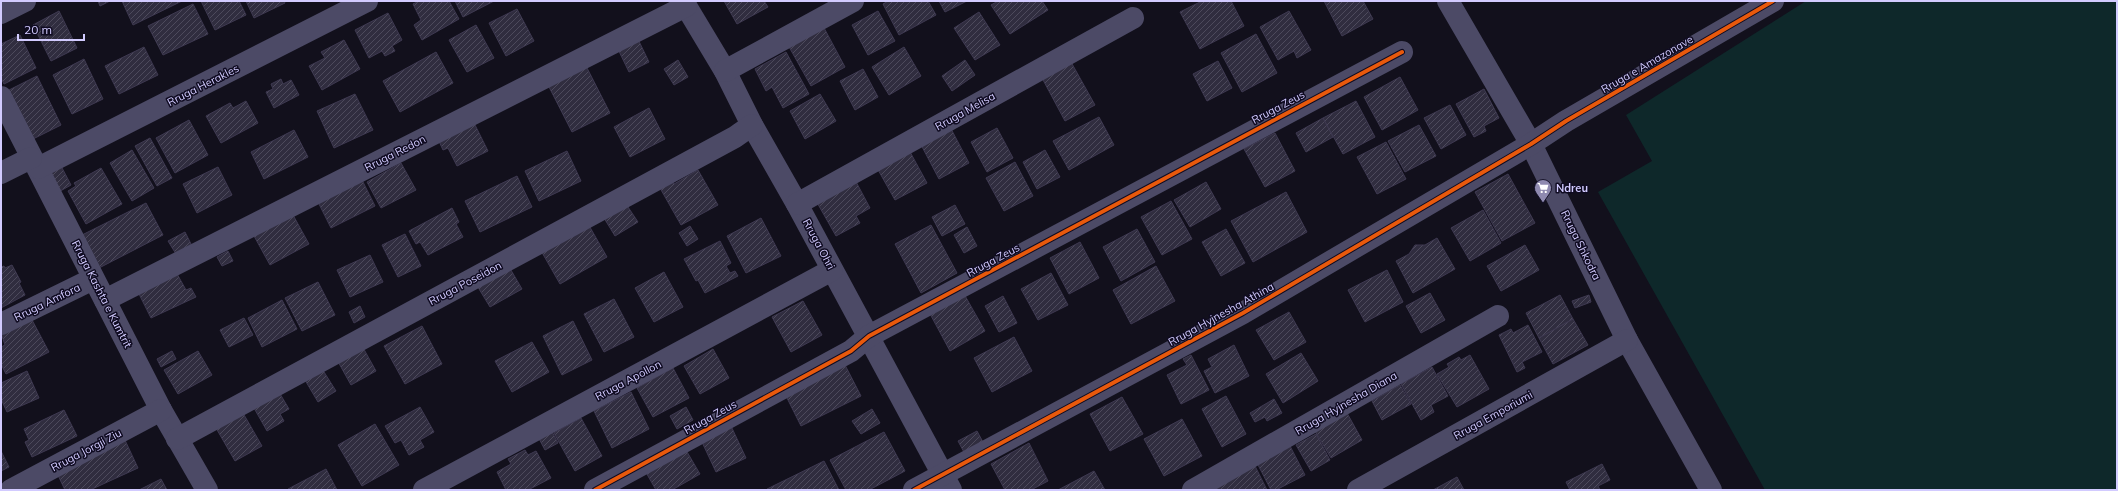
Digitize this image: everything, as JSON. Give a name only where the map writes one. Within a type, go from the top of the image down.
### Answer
[{"type":"street","points":[[1,13],[25,1]]},
{"type":"street","name":"Rruga Herakles","points":[[1,173],[35,163],[367,1]]},
{"type":"street","points":[[725,71],[853,1]]},
{"type":"street","name":"Rruga Shkodra","points":[[1448,1],[1531,144],[1627,340],[1711,490]]},
{"type":"street","name":"Rruga e Amazonave","points":[[1531,144],[1566,121],[1773,1]]},
{"type":"street","name":"Rruga Ohri","points":[[684,3],[725,71],[752,125],[869,336],[946,482]]},
{"type":"street","name":"Rruga Redon","points":[[105,300],[684,3]]},
{"type":"street","name":"Rruga Melisa","points":[[797,204],[1133,18]]},
{"type":"street","name":"Rruga Zeus","points":[[595,490],[851,350],[869,336],[1402,52]]},
{"type":"street","name":"Rruga Kashta e Kumtrit","points":[[1,96],[93,279],[177,439],[208,490]]},
{"type":"street","name":"Rruga Poseidon","points":[[177,439],[735,137],[752,125]]},
{"type":"street","name":"Rruga Hyjnesha Athina","points":[[914,490],[946,482],[1243,314],[1531,144]]},
{"type":"street","name":"Rruga Apollon","points":[[424,490],[832,270]]},
{"type":"street","name":"Rruga Amfora","points":[[1,324],[93,279]]},
{"type":"street","name":"Rruga Hyjnesha Diana","points":[[1193,490],[1498,316]]},
{"type":"street","name":"Rruga Emporiumi","points":[[1358,490],[1627,340]]},
{"type":"street","name":"Rruga Jorgji Ziu","points":[[11,490],[162,410]]},
{"type":"green space","points":[[1806,1],[2117,1],[2117,490],[1765,490],[1598,192],[1652,161],[1626,115]]},
{"type":"building","points":[[98,1],[110,1],[100,6]]},
{"type":"building","points":[[122,1],[182,1],[133,25]]},
{"type":"building","points":[[201,1],[239,1],[246,15],[215,30]]},
{"type":"building","points":[[246,1],[284,1],[285,3],[254,18]]},
{"type":"building","points":[[419,1],[449,1],[459,19],[422,40],[414,25],[421,20],[413,4]]},
{"type":"building","points":[[455,1],[494,1],[463,17]]},
{"type":"building","points":[[724,1],[764,1],[768,7],[737,24]]},
{"type":"building","points":[[888,1],[928,1],[936,15],[899,35],[883,4]]},
{"type":"building","points":[[939,1],[967,1],[945,12]]},
{"type":"building","points":[[998,1],[1042,1],[1048,10],[1010,34],[991,5]]},
{"type":"building","points":[[1202,1],[1231,1],[1244,26],[1200,49],[1180,12]]},
{"type":"building","points":[[1324,1],[1363,1],[1373,19],[1342,36]]},
{"type":"building","points":[[193,4],[208,34],[163,55],[148,26]]},
{"type":"building","points":[[517,9],[534,41],[506,56],[489,23]]},
{"type":"building","points":[[59,11],[77,48],[51,61],[33,25]]},
{"type":"building","points":[[878,11],[895,41],[868,55],[852,25]]},
{"type":"building","points":[[1289,11],[1311,50],[1297,58],[1294,51],[1278,60],[1260,27]]},
{"type":"building","points":[[979,12],[1000,45],[975,60],[954,28]]},
{"type":"building","points":[[388,13],[402,40],[392,46],[395,51],[385,56],[382,51],[369,58],[355,30]]},
{"type":"building","points":[[476,25],[494,58],[467,72],[449,40]]},
{"type":"building","points":[[823,26],[845,67],[811,86],[788,45]]},
{"type":"building","points":[[635,33],[649,62],[629,72],[615,43]]},
{"type":"building","points":[[1256,34],[1277,73],[1242,92],[1221,53]]},
{"type":"building","points":[[20,35],[36,68],[4,84],[1,78],[1,44]]},
{"type":"building","points":[[344,40],[360,69],[322,90],[309,66],[325,58],[321,52]]},
{"type":"building","points":[[144,47],[158,75],[119,94],[105,66]]},
{"type":"building","points":[[904,47],[921,76],[889,95],[872,67]]},
{"type":"building","points":[[436,52],[453,83],[400,112],[383,81]]},
{"type":"building","points":[[786,52],[809,94],[783,108],[772,87],[766,91],[755,69]]},
{"type":"building","points":[[84,59],[103,99],[72,114],[53,75]]},
{"type":"building","points":[[678,60],[688,77],[674,85],[664,69]]},
{"type":"building","points":[[965,60],[975,75],[952,91],[942,76]]},
{"type":"building","points":[[1218,61],[1232,88],[1207,101],[1193,74]]},
{"type":"building","points":[[1071,62],[1095,105],[1065,121],[1042,78]]},
{"type":"building","points":[[585,64],[610,113],[572,132],[547,83]]},
{"type":"building","points":[[863,69],[878,97],[855,110],[840,81]]},
{"type":"building","points":[[37,76],[61,125],[29,141],[5,92]]},
{"type":"building","points":[[1400,77],[1418,110],[1382,130],[1364,97]]},
{"type":"building","points":[[281,79],[283,84],[291,80],[299,95],[274,108],[266,92],[273,89],[271,84]]},
{"type":"building","points":[[1484,89],[1499,118],[1484,126],[1486,131],[1474,137],[1456,104]]},
{"type":"building","points":[[355,94],[373,130],[334,148],[317,111]]},
{"type":"building","points":[[820,94],[836,121],[805,139],[790,111]]},
{"type":"building","points":[[246,101],[258,123],[221,143],[206,116],[230,103],[233,108]]},
{"type":"building","points":[[1356,101],[1375,137],[1343,154],[1323,118]]},
{"type":"building","points":[[1450,105],[1466,135],[1441,149],[1424,118]]},
{"type":"building","points":[[649,108],[665,139],[630,157],[614,127]]},
{"type":"building","points":[[1099,117],[1114,145],[1069,170],[1053,141]]},
{"type":"building","points":[[1323,118],[1333,137],[1306,152],[1296,133]]},
{"type":"building","points":[[189,120],[208,155],[175,173],[156,138]]},
{"type":"building","points":[[473,121],[488,151],[457,166],[448,148],[443,150],[438,139]]},
{"type":"building","points":[[949,125],[969,163],[939,179],[919,141]]},
{"type":"building","points":[[1419,125],[1436,156],[1405,172],[1388,141]]},
{"type":"building","points":[[997,128],[1013,158],[987,172],[971,142]]},
{"type":"building","points":[[294,130],[308,157],[264,179],[251,152]]},
{"type":"building","points":[[1275,133],[1295,171],[1265,187],[1244,149]]},
{"type":"building","points":[[150,138],[172,178],[157,186],[135,146]]},
{"type":"building","points":[[1386,142],[1406,179],[1377,194],[1357,157]]},
{"type":"building","points":[[132,150],[154,188],[132,201],[110,163]]},
{"type":"building","points":[[909,150],[927,183],[895,200],[877,168]]},
{"type":"building","points":[[1045,150],[1060,177],[1037,189],[1023,162]]},
{"type":"building","points":[[567,151],[581,181],[539,201],[525,171]]},
{"type":"building","points":[[1015,162],[1033,196],[1004,211],[986,178]]},
{"type":"building","points":[[401,163],[416,190],[381,208],[367,182]]},
{"type":"building","points":[[60,164],[71,185],[55,194],[44,173]]},
{"type":"building","points":[[218,167],[232,195],[197,213],[183,184]]},
{"type":"building","points":[[101,168],[122,204],[86,224],[68,191],[76,186],[74,183]]},
{"type":"building","points":[[698,170],[718,205],[681,225],[660,188],[672,181],[674,184]]},
{"type":"building","points":[[1508,174],[1535,223],[1502,241],[1475,192]]},
{"type":"building","points":[[517,176],[532,207],[480,232],[465,201]]},
{"type":"building","points":[[854,178],[870,208],[856,216],[860,223],[836,236],[815,199]]},
{"type":"building","points":[[362,180],[375,206],[331,228],[318,202]]},
{"type":"building","points":[[1206,182],[1221,209],[1190,227],[1174,200]]},
{"type":"building","points":[[1286,192],[1307,232],[1253,262],[1231,221]]},
{"type":"building","points":[[1171,201],[1192,239],[1162,255],[1141,217]]},
{"type":"building","points":[[146,203],[163,235],[99,268],[82,235]]},
{"type":"building","points":[[626,204],[638,222],[615,236],[604,218]]},
{"type":"building","points":[[955,205],[965,224],[942,236],[932,217]]},
{"type":"building","points":[[452,208],[459,222],[456,224],[463,237],[428,255],[420,242],[416,244],[409,231]]},
{"type":"building","points":[[1483,210],[1501,243],[1470,261],[1451,228]]},
{"type":"building","points":[[293,215],[309,244],[270,265],[254,236]]},
{"type":"building","points":[[761,218],[781,256],[746,273],[727,236]]},
{"type":"building","points":[[587,222],[607,257],[560,284],[540,249]]},
{"type":"building","points":[[931,225],[957,273],[921,293],[895,244]]},
{"type":"building","points":[[690,226],[698,239],[687,246],[679,233]]},
{"type":"building","points":[[967,227],[977,246],[964,253],[954,235]]},
{"type":"building","points":[[1137,229],[1155,262],[1121,281],[1103,247]]},
{"type":"building","points":[[1226,229],[1245,263],[1221,276],[1202,242]]},
{"type":"building","points":[[185,232],[192,246],[176,254],[168,241]]},
{"type":"building","points":[[405,234],[421,266],[398,277],[382,245]]},
{"type":"building","points":[[1437,238],[1455,269],[1413,293],[1396,261],[1409,254],[1415,245],[1425,245]]},
{"type":"building","points":[[720,241],[731,263],[726,266],[730,273],[735,271],[738,276],[705,293],[698,280],[696,281],[684,259]]},
{"type":"building","points":[[1080,242],[1099,278],[1069,294],[1050,258]]},
{"type":"building","points":[[1525,245],[1539,270],[1501,291],[1487,266]]},
{"type":"building","points":[[228,251],[233,261],[222,266],[217,257]]},
{"type":"building","points":[[370,255],[383,282],[350,297],[337,270]]},
{"type":"building","points":[[12,265],[21,282],[19,283],[25,295],[1,308],[1,267],[4,266],[5,268]]},
{"type":"building","points":[[508,265],[522,289],[490,307],[476,284]]},
{"type":"building","points":[[1156,266],[1175,301],[1131,324],[1113,290]]},
{"type":"building","points":[[1387,270],[1403,302],[1365,322],[1348,290]]},
{"type":"building","points":[[176,272],[186,290],[191,288],[196,297],[151,318],[137,290]]},
{"type":"building","points":[[664,272],[683,307],[654,322],[635,288]]},
{"type":"building","points":[[1051,273],[1068,305],[1038,320],[1021,289]]},
{"type":"building","points":[[318,282],[335,315],[302,331],[285,298]]},
{"type":"building","points":[[1430,293],[1445,320],[1421,333],[1406,306]]},
{"type":"building","points":[[964,294],[985,331],[950,351],[929,312]]},
{"type":"building","points":[[1560,295],[1573,319],[1539,338],[1526,313]]},
{"type":"building","points":[[1589,295],[1591,302],[1575,308],[1572,301]]},
{"type":"building","points":[[1003,296],[1017,323],[999,332],[985,306]]},
{"type":"building","points":[[614,299],[634,337],[604,352],[584,314]]},
{"type":"building","points":[[282,300],[297,329],[262,347],[248,318]]},
{"type":"building","points":[[803,301],[822,335],[791,352],[772,317]]},
{"type":"building","points":[[360,306],[365,317],[354,323],[349,312]]},
{"type":"building","points":[[1289,312],[1306,342],[1274,360],[1256,330]]},
{"type":"building","points":[[31,318],[49,352],[6,374],[1,364],[1,347],[5,345],[1,333]]},
{"type":"building","points":[[244,318],[253,335],[229,347],[220,330]]},
{"type":"building","points":[[1573,319],[1588,345],[1553,364],[1539,338]]},
{"type":"building","points":[[573,321],[592,360],[562,375],[543,336]]},
{"type":"building","points":[[1528,325],[1542,352],[1522,362],[1525,368],[1517,372],[1499,335],[1511,329],[1513,333]]},
{"type":"building","points":[[422,326],[442,364],[405,384],[384,346]]},
{"type":"building","points":[[1014,337],[1032,371],[992,392],[974,358]]},
{"type":"building","points":[[532,342],[549,372],[512,392],[495,361]]},
{"type":"building","points":[[361,344],[376,371],[351,385],[336,358]]},
{"type":"building","points":[[1234,345],[1249,376],[1215,393],[1204,371],[1212,367],[1208,359]]},
{"type":"building","points":[[713,349],[729,378],[700,394],[684,366]]},
{"type":"building","points":[[172,351],[176,359],[161,367],[157,359]]},
{"type":"building","points":[[198,351],[212,375],[178,394],[164,370]]},
{"type":"building","points":[[1301,353],[1318,381],[1283,403],[1266,374]]},
{"type":"building","points":[[1191,355],[1209,390],[1181,404],[1167,375],[1187,365],[1183,359]]},
{"type":"building","points":[[1470,355],[1489,389],[1457,407],[1437,374],[1449,367],[1447,364],[1459,357],[1461,360]]},
{"type":"building","points":[[319,364],[336,391],[318,402],[302,375]]},
{"type":"building","points":[[845,365],[861,396],[801,426],[786,396]]},
{"type":"building","points":[[1432,367],[1448,396],[1431,405],[1434,412],[1421,420],[1401,384]]},
{"type":"building","points":[[673,368],[689,398],[653,417],[637,388]]},
{"type":"building","points":[[27,371],[39,398],[7,412],[1,399],[1,383]]},
{"type":"building","points":[[1400,385],[1411,404],[1382,420],[1372,401]]},
{"type":"building","points":[[276,387],[289,409],[280,414],[284,421],[267,431],[250,401]]},
{"type":"building","points":[[631,392],[649,429],[612,448],[594,411]]},
{"type":"building","points":[[1226,396],[1246,434],[1222,447],[1202,409]]},
{"type":"building","points":[[1122,397],[1143,434],[1110,451],[1090,414]]},
{"type":"building","points":[[1274,399],[1282,413],[1267,421],[1265,417],[1255,422],[1250,413]]},
{"type":"building","points":[[420,407],[434,432],[420,440],[424,447],[409,455],[401,440],[395,443],[385,426]]},
{"type":"building","points":[[686,407],[693,420],[677,429],[670,416]]},
{"type":"building","points":[[872,409],[880,423],[861,434],[852,421]]},
{"type":"building","points":[[64,410],[77,436],[32,457],[25,442],[29,440],[24,429]]},
{"type":"building","points":[[243,413],[262,446],[235,461],[216,428]]},
{"type":"building","points":[[1347,413],[1362,440],[1331,458],[1315,431]]},
{"type":"building","points":[[581,418],[602,456],[575,471],[554,433]]},
{"type":"building","points":[[1182,419],[1202,456],[1164,476],[1144,439]]},
{"type":"building","points":[[375,424],[399,465],[362,486],[338,445]]},
{"type":"building","points":[[549,426],[558,443],[545,450],[536,433]]},
{"type":"building","points":[[731,426],[746,458],[716,472],[701,440]]},
{"type":"building","points":[[977,431],[984,444],[965,454],[958,441]]},
{"type":"building","points":[[884,432],[905,471],[869,490],[846,490],[830,460]]},
{"type":"building","points":[[1316,434],[1330,460],[1311,471],[1296,445]]},
{"type":"building","points":[[124,438],[138,468],[90,490],[65,490],[55,469]]},
{"type":"building","points":[[1029,443],[1048,481],[1031,490],[1005,490],[991,464]]},
{"type":"building","points":[[683,445],[700,474],[672,490],[656,490],[644,469]]},
{"type":"building","points":[[1290,446],[1305,475],[1276,490],[1271,490],[1257,463]]},
{"type":"building","points":[[525,450],[528,455],[536,451],[551,478],[528,490],[506,490],[497,472],[511,464],[508,459]]},
{"type":"building","points":[[1,451],[9,467],[1,471]]},
{"type":"building","points":[[824,461],[839,490],[767,489]]},
{"type":"building","points":[[1253,462],[1267,490],[1217,490],[1214,483]]},
{"type":"building","points":[[1602,464],[1610,480],[1598,486],[1600,490],[1570,490],[1566,482]]},
{"type":"building","points":[[326,469],[337,490],[288,489]]},
{"type":"building","points":[[1094,471],[1105,490],[1058,490]]},
{"type":"building","points":[[1457,477],[1464,490],[1433,490]]},
{"type":"building","points":[[161,479],[167,490],[139,490]]},
{"type":"cycle path","points":[[914,490],[1243,313],[1531,144],[1566,121],[1773,1]]},
{"type":"cycle path","points":[[595,490],[851,351],[869,336],[1402,52]]},
{"type":"place","name":"Ndreu","points":[[1543,203]]}]
